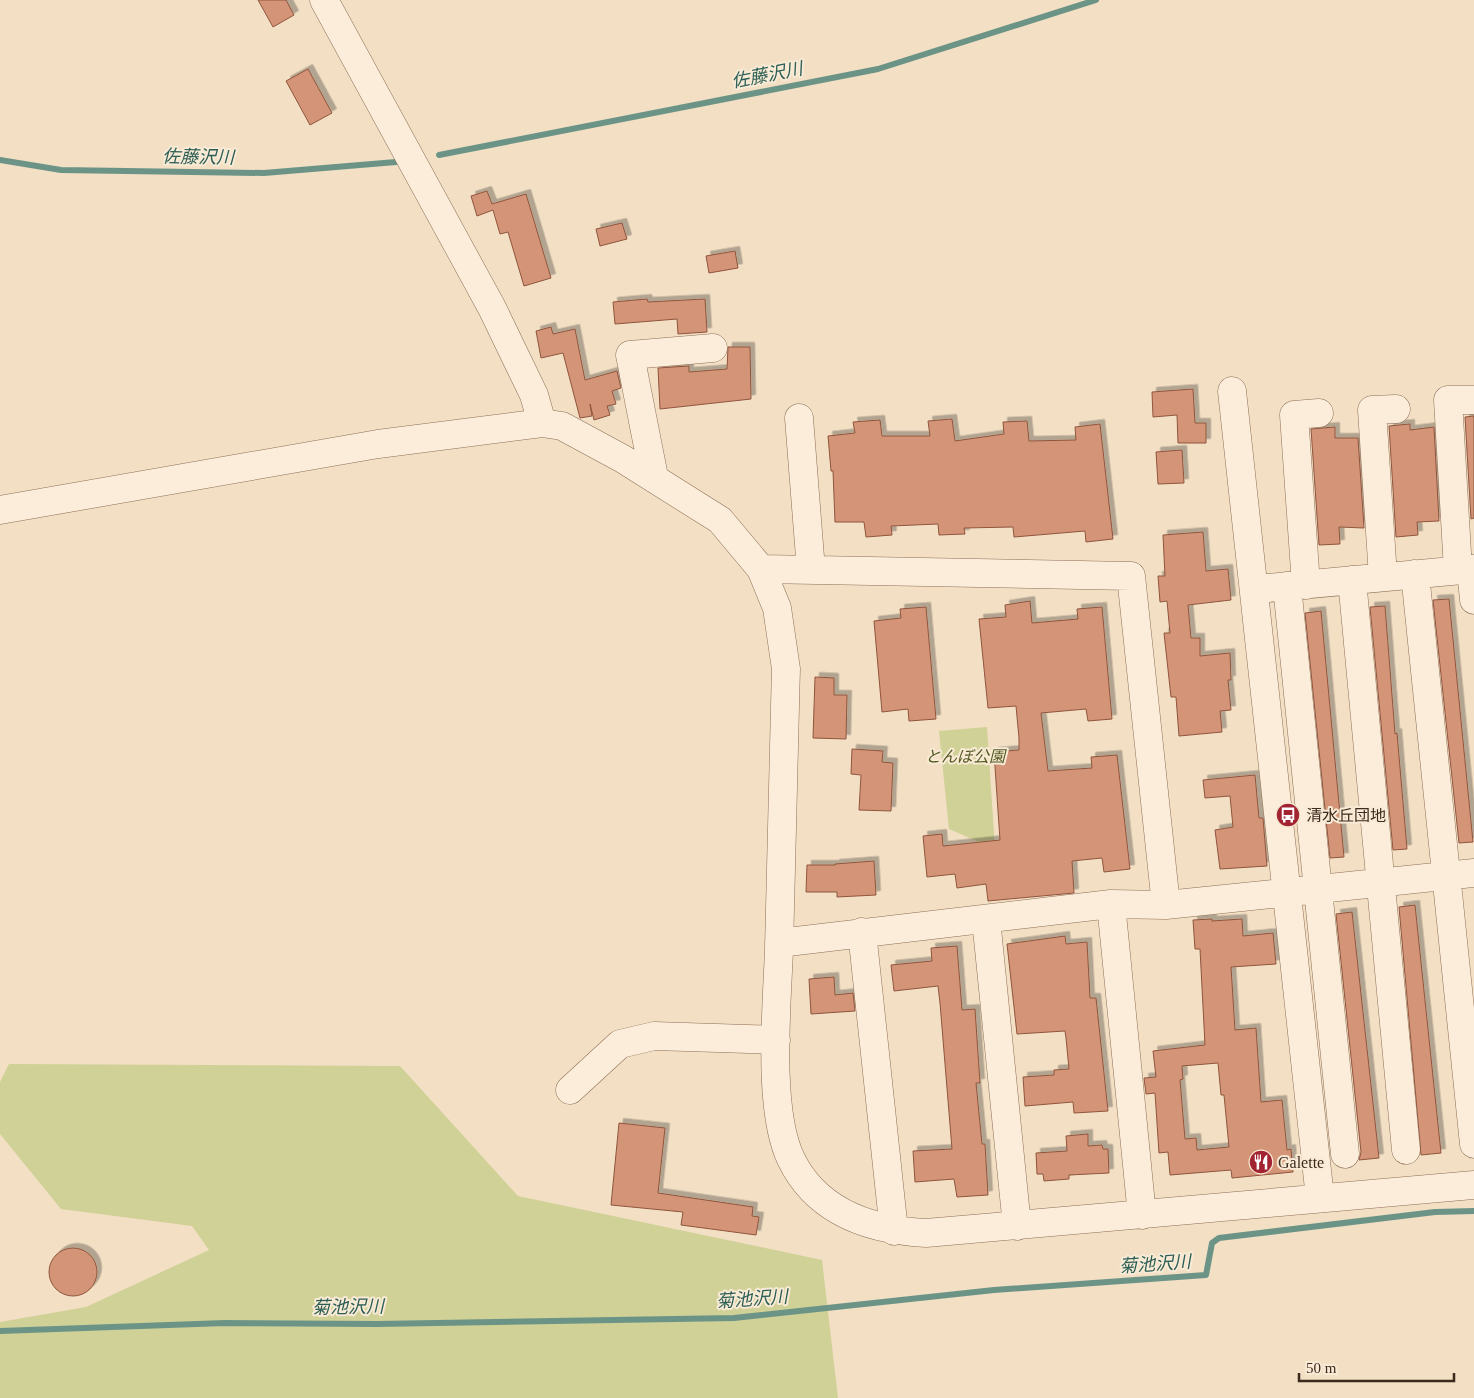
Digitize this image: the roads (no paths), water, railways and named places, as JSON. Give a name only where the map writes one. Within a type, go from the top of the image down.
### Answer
[{"type":"street","points":[[324,0],[492,308],[534,395],[542,423]]},
{"type":"street","points":[[654,477],[630,355],[713,348]]},
{"type":"street","points":[[1232,391],[1285,893],[1320,1198]]},
{"type":"street","points":[[1474,400],[1448,400],[1468,569],[1474,600]]},
{"type":"street","points":[[1383,577],[1372,410],[1396,409]]},
{"type":"street","points":[[1319,414],[1294,415],[1297,585],[1318,890],[1345,1154]]},
{"type":"street","points":[[799,418],[811,570]]},
{"type":"street","points":[[0,510],[378,444],[542,423],[562,426],[654,477],[720,520],[761,569],[777,608],[786,668],[776,1040],[779,1125],[791,1158],[799,1172],[808,1185],[835,1208],[857,1220],[894,1231],[926,1233],[1474,1186]]},
{"type":"street","points":[[761,569],[1131,576],[1166,905]]},
{"type":"street","points":[[1252,590],[1468,569]]},
{"type":"street","points":[[1415,574],[1474,1144]]},
{"type":"street","points":[[1352,580],[1406,1150]]},
{"type":"street","points":[[779,943],[1111,904],[1166,905],[1474,873]]},
{"type":"street","points":[[1111,904],[1142,1215]]},
{"type":"street","points":[[986,919],[1017,1226]]},
{"type":"street","points":[[862,932],[894,1231]]},
{"type":"street","points":[[570,1090],[620,1044],[654,1036],[776,1040]]},
{"type":"waterway","name":"佐藤沢川","points":[[439,155],[878,69],[1096,0]]},
{"type":"waterway","name":"佐藤沢川","points":[[0,160],[61,170],[264,173],[396,162]]},
{"type":"waterway","name":"菊池沢川","points":[[0,1331],[225,1323],[377,1324],[734,1318],[994,1290],[1206,1275],[1212,1243],[1219,1238],[1435,1212],[1474,1211]]},
{"type":"place","name":"清水丘団地","points":[[1288,815]]},
{"type":"place","name":"Galette","points":[[1261,1162]]},
{"type":"park label","name":"とんぼ公園","points":[[965,756]]}]
